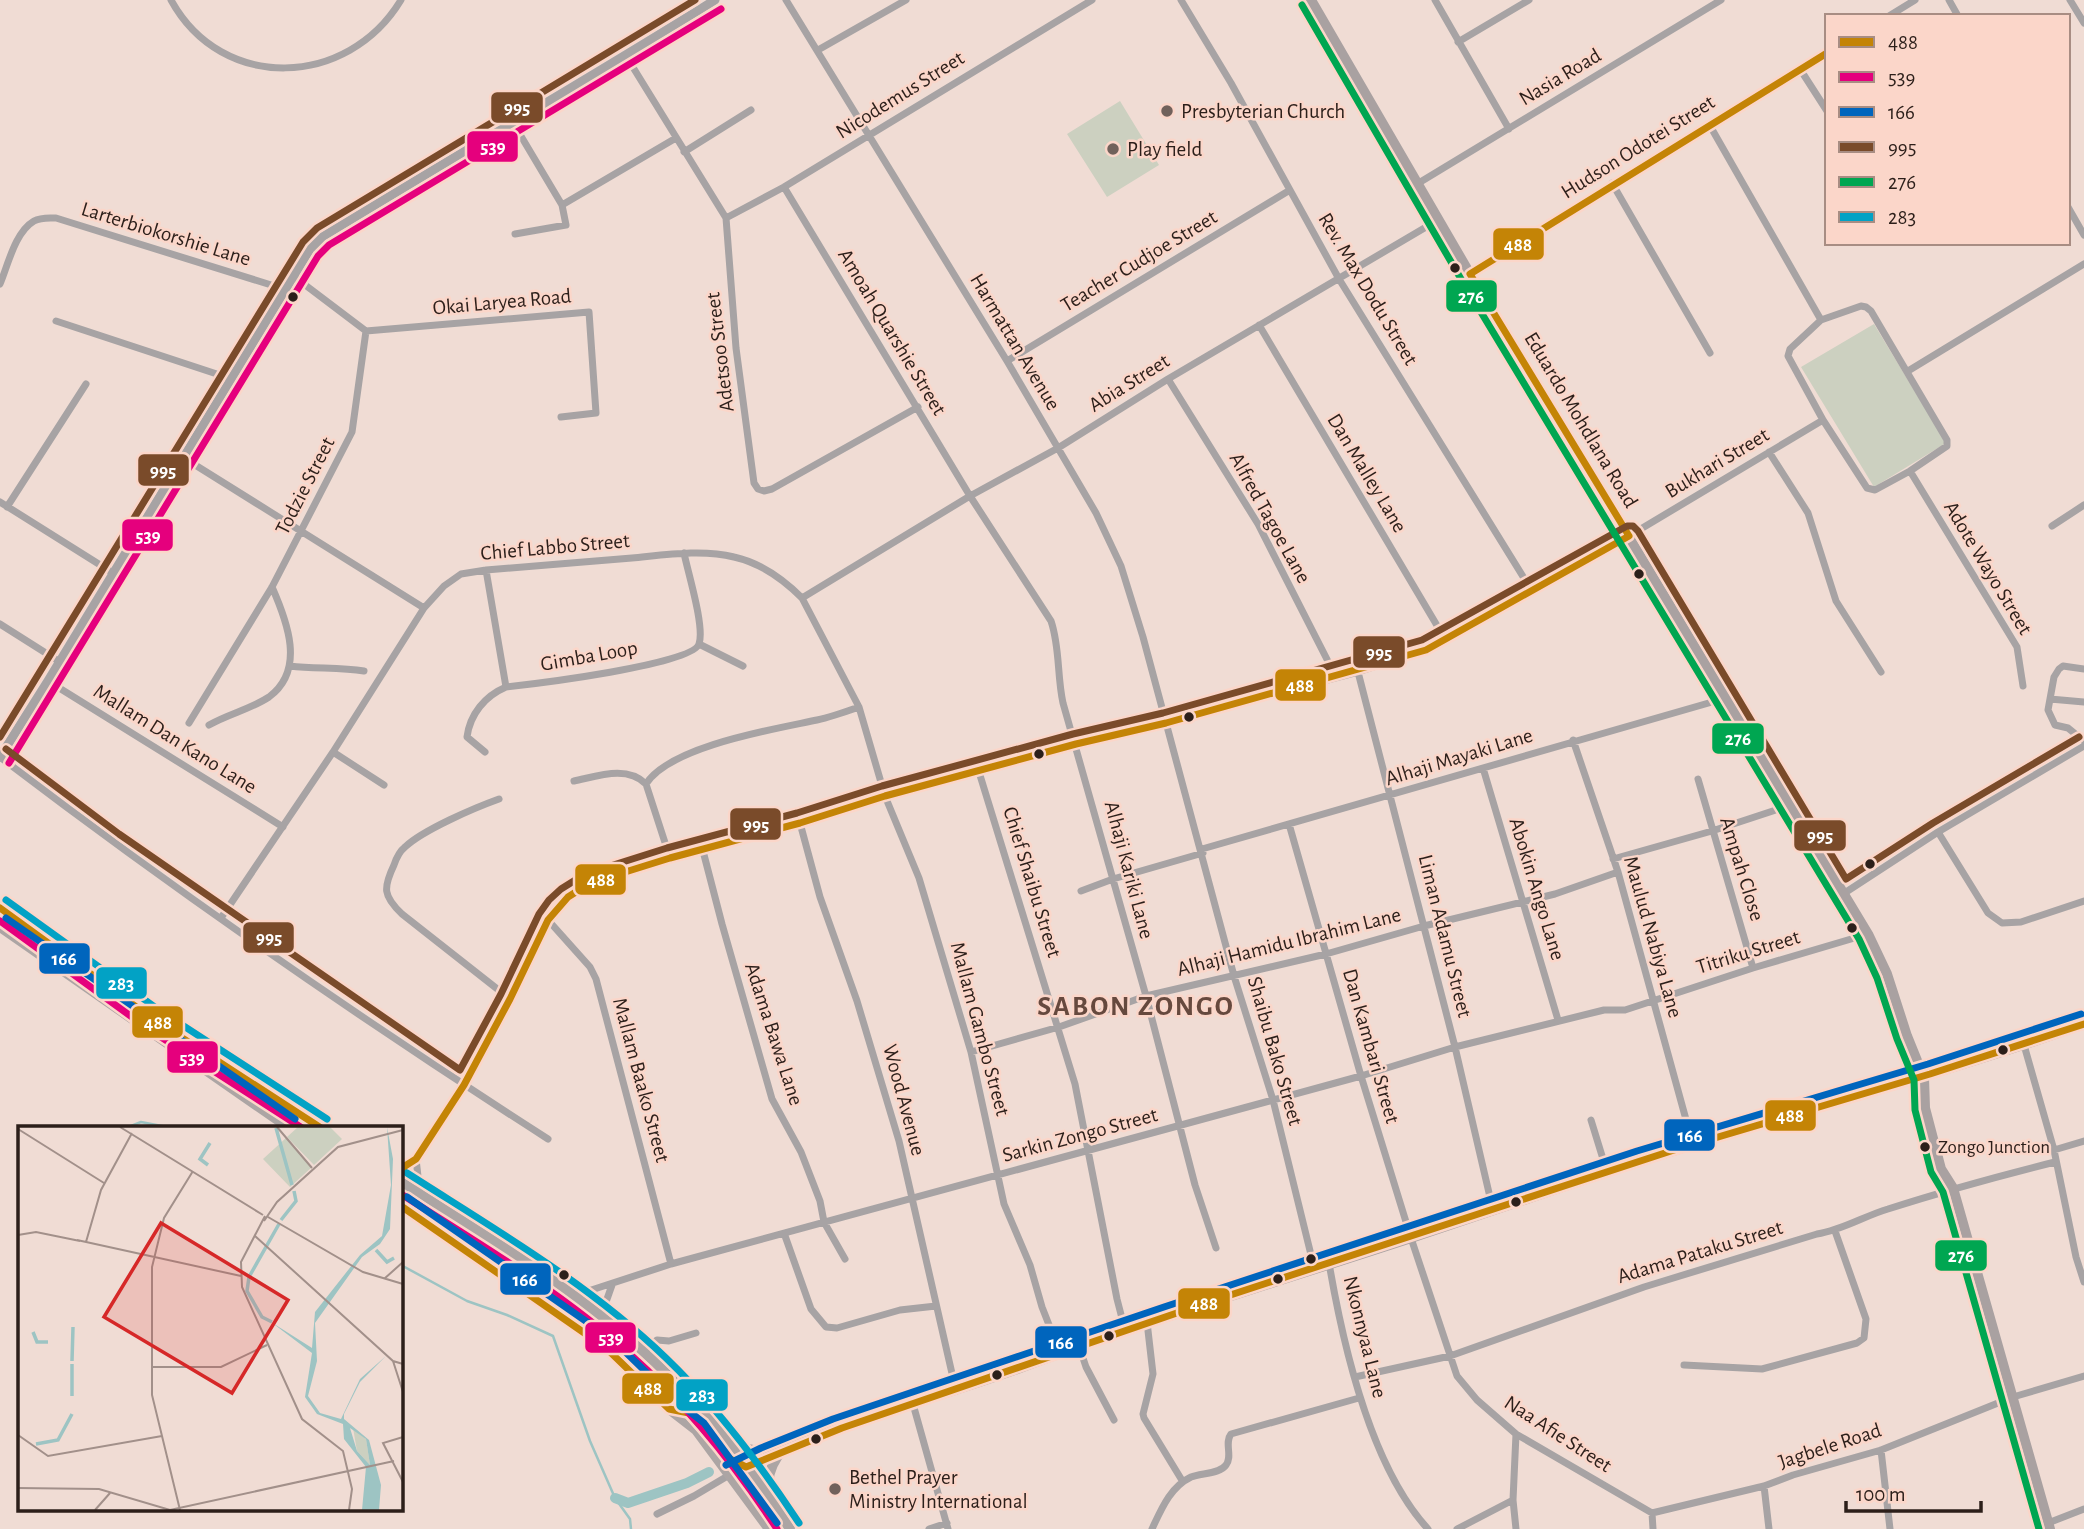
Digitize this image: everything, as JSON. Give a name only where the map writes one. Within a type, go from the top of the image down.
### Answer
[{"type":"main road","name":"Eduardo Mohdlana Road","points":[[1311,0],[1470,274],[1868,934],[1887,974],[1907,1036],[1924,1077],[1925,1108],[1941,1169],[1953,1188],[2049,1526]]},
{"type":"main road","points":[[0,908],[153,1019],[318,1126]]},
{"type":"main road","points":[[0,927],[286,1126]]},
{"type":"main road","points":[[731,1474],[784,1448],[956,1391],[1147,1322],[1607,1172],[1924,1077],[2084,1024]]},
{"type":"main road","points":[[402,1183],[448,1210],[573,1296],[643,1352],[682,1389],[722,1436],[790,1529]]},
{"type":"main road","points":[[402,1207],[606,1348],[669,1409],[696,1430],[769,1529]]},
{"type":"main road","points":[[669,1409],[689,1413],[730,1459],[746,1467]]},
{"type":"main road","points":[[722,1436],[748,1450],[760,1452],[784,1448]]},
{"type":"main road","points":[[773,1503],[768,1475],[775,1459],[784,1448]]},
{"type":"street","points":[[170,0],[193,31],[218,51],[246,63],[288,69],[330,61],[349,52],[383,26],[401,0]]},
{"type":"street","points":[[548,1139],[464,1085],[113,843],[1,752],[60,662],[310,249],[322,237],[715,0]]},
{"type":"street","name":"Harmattan Avenue","points":[[786,0],[1007,361],[1096,513],[1121,566],[1166,723]]},
{"type":"street","points":[[818,50],[906,0]]},
{"type":"street","name":"Nicodemus Street","points":[[726,218],[784,187],[1092,0]]},
{"type":"street","name":"Rev. Max Dodu Street","points":[[1181,0],[1231,83],[1339,279],[1532,591]]},
{"type":"street","points":[[1435,0],[1509,129]]},
{"type":"street","points":[[1458,42],[1529,0]]},
{"type":"street","name":"Nasia Road","points":[[1417,184],[1721,0]]},
{"type":"street","points":[[1892,14],[1915,0]]},
{"type":"street","points":[[2070,0],[2084,23]]},
{"type":"street","name":"Hudson Odotei Street","points":[[1470,274],[1825,54]]},
{"type":"street","name":"Adetsoo Street","points":[[626,56],[726,218],[736,348],[754,483],[758,489],[772,489],[918,407]]},
{"type":"street","points":[[1800,69],[1825,108]]},
{"type":"street","points":[[684,152],[751,110]]},
{"type":"street","points":[[512,121],[562,205],[566,225],[515,234]]},
{"type":"street","points":[[1709,124],[1821,320]]},
{"type":"street","points":[[562,205],[676,138]]},
{"type":"street","points":[[1612,184],[1710,353]]},
{"type":"street","name":"Amoah Quarshie Street","points":[[784,187],[970,496],[1051,621],[1058,642],[1060,687],[1076,744]]},
{"type":"street","name":"Teacher Cudjoe Street","points":[[1007,361],[1290,190]]},
{"type":"street","points":[[2070,210],[2084,235]]},
{"type":"street","name":"Larterbiokorshie Lane","points":[[0,284],[19,237],[31,222],[56,218],[284,289]]},
{"type":"street","name":"Abia Street","points":[[802,598],[1438,220]]},
{"type":"street","points":[[1908,371],[2084,264]]},
{"type":"street","points":[[292,275],[366,331]]},
{"type":"street","points":[[1861,306],[1867,307],[1908,371],[1947,440],[1947,446],[1879,489],[1871,490],[1823,420],[1788,356],[1790,349],[1821,320],[1861,306]]},
{"type":"street","name":"Okai Laryea Road","points":[[366,331],[589,312],[596,413],[561,418]]},
{"type":"street","points":[[56,321],[232,379]]},
{"type":"street","name":"Dan Malley Lane","points":[[1259,325],[1445,639]]},
{"type":"street","name":"Todzie Street","points":[[189,723],[272,587],[352,432],[366,331]]},
{"type":"street","name":"Alfred Tagoe Lane","points":[[1168,379],[1258,524],[1336,677]]},
{"type":"street","points":[[86,384],[4,504],[113,573]]},
{"type":"street","name":"Bukhari Street","points":[[402,1172],[405,1166],[416,1159],[464,1085],[557,906],[590,883],[885,796],[1358,672],[1419,652],[1629,536],[1823,420]]},
{"type":"street","points":[[1769,452],[1808,513],[1836,601],[1881,673]]},
{"type":"street","points":[[184,458],[424,608]]},
{"type":"street","name":"Adote Wayo Street","points":[[1910,471],[2017,648],[2023,687]]},
{"type":"street","points":[[2052,526],[2084,505]]},
{"type":"street","points":[[684,553],[700,627],[699,644],[743,666]]},
{"type":"street","name":"Chief Labbo Street","points":[[220,918],[333,752],[424,608],[444,586],[461,575],[486,570],[684,553],[730,555],[749,561],[789,585],[802,598],[859,707],[885,796]]},
{"type":"street","points":[[485,752],[467,737],[468,728],[484,701],[493,692],[506,687],[486,570]]},
{"type":"street","points":[[209,725],[269,697],[278,689],[290,666],[289,637],[272,587]]},
{"type":"street","points":[[0,624],[60,662]]},
{"type":"street","name":"Gimba Loop","points":[[506,687],[622,670],[682,657],[690,654],[699,644]]},
{"type":"street","points":[[290,666],[364,671]]},
{"type":"street","points":[[1843,894],[1938,832],[2084,744],[2068,728],[2055,725],[2048,710],[2054,677],[2059,669],[2063,666],[2084,669]]},
{"type":"street","name":"Liman Adamu Street","points":[[1358,672],[1455,1047],[1493,1210]]},
{"type":"street","name":"Mallam Dan Kano Lane","points":[[48,681],[283,827]]},
{"type":"street","name":"Alhaji Mayaki Lane","points":[[1081,891],[1289,824],[1726,698]]},
{"type":"street","points":[[2050,699],[2084,702]]},
{"type":"street","points":[[646,784],[654,773],[667,765],[703,749],[776,727],[817,720],[859,707]]},
{"type":"street","name":"Shaibu Bako Street","points":[[1166,723],[1234,976],[1273,1100],[1314,1267]]},
{"type":"street","name":"Maulud Nabiya Lane","points":[[1573,740],[1618,872],[1693,1145]]},
{"type":"street","name":"Alhaji Kariki Lane","points":[[1076,744],[1181,1125],[1195,1185],[1216,1248]]},
{"type":"street","points":[[333,752],[384,785]]},
{"type":"street","name":"Abokin Ango Lane","points":[[1483,768],[1558,1020]]},
{"type":"street","name":"Chief Shaibu Street","points":[[979,772],[1059,1027],[1089,1149],[1125,1330]]},
{"type":"street","points":[[575,781],[617,773],[635,776],[646,784],[670,858]]},
{"type":"street","name":"Ampah Close","points":[[1698,779],[1754,968]]},
{"type":"street","name":"Mallam Gambo Street","points":[[885,796],[919,878],[939,938],[971,1052],[1004,1204],[1030,1265],[1042,1307],[1060,1353]]},
{"type":"street","points":[[499,799],[475,807],[404,847],[391,872],[386,893],[402,914],[510,999]]},
{"type":"street","points":[[1613,859],[1791,805]]},
{"type":"street","name":"Wood Avenue","points":[[800,823],[820,897],[870,1041],[899,1141],[956,1391]]},
{"type":"street","name":"Dan Kambari Street","points":[[1289,824],[1361,1076],[1411,1238]]},
{"type":"street","points":[[1938,832],[1988,912],[2002,923],[2021,922],[2084,901]]},
{"type":"street","name":"Adama Bawa Lane","points":[[704,850],[764,1076],[772,1099],[806,1164],[820,1201],[824,1222],[845,1259]]},
{"type":"street","name":"Alhaji Hamidu Ibrahim Lane","points":[[971,1052],[1059,1027],[1146,996],[1326,954],[1424,926],[1555,894],[1618,872]]},
{"type":"street","name":"Mallam Baako Street","points":[[548,920],[590,967],[596,979],[671,1264]]},
{"type":"street","name":"Titriku Street","points":[[1558,1020],[1604,1010],[1625,1010],[1868,934]]},
{"type":"street","name":"Sarkin Zongo Street","points":[[573,1296],[671,1264],[1558,1020]]},
{"type":"street","points":[[2024,1045],[2054,1150],[2084,1282]]},
{"type":"street","points":[[1591,1120],[1607,1172]]},
{"type":"street","points":[[2054,1150],[2084,1141]]},
{"type":"street","points":[[416,1159],[420,1194]]},
{"type":"street","name":"Adama Pataku Street","points":[[1355,1377],[1450,1356],[1644,1287],[1817,1234],[1835,1231],[1879,1212],[1953,1188],[2055,1162]]},
{"type":"street","points":[[1684,1365],[1762,1369],[1857,1343],[1864,1338],[1866,1319],[1835,1231]]},
{"type":"street","points":[[784,1233],[811,1309],[826,1327],[837,1328],[900,1310],[936,1306]]},
{"type":"street","name":"Naa Afie Street","points":[[1411,1238],[1461,1382],[1516,1434],[1652,1514]]},
{"type":"street","name":"Nkonnyaa Lane","points":[[1329,1263],[1359,1398],[1396,1484],[1428,1529]]},
{"type":"street","points":[[601,1316],[612,1285]]},
{"type":"street","points":[[1147,1322],[1153,1374],[1144,1418],[1183,1482]]},
{"type":"street","points":[[643,1352],[657,1340],[669,1341],[696,1333]]},
{"type":"street","points":[[1079,1346],[1086,1367],[1114,1420]]},
{"type":"street","name":"Jagbele Road","points":[[1652,1514],[1765,1486],[1793,1475],[1881,1450],[2013,1397],[2084,1377]]},
{"type":"street","points":[[1152,1529],[1163,1506],[1183,1482],[1224,1467],[1229,1458],[1227,1439],[1233,1432],[1359,1398]]},
{"type":"street","points":[[913,1404],[948,1526],[929,1529]]},
{"type":"street","points":[[1516,1434],[1513,1500],[1516,1529]]},
{"type":"street","points":[[1881,1450],[1890,1529]]},
{"type":"street","points":[[656,1514],[731,1474]]},
{"type":"street","points":[[1765,1486],[1769,1529]]},
{"type":"street","points":[[1457,1529],[1513,1500]]},
{"type":"street","points":[[2049,1526],[2084,1509]]},
{"type":"street","points":[[1652,1514],[1653,1529]]},
{"type":"green space","name":"Play field","points":[[1120,101],[1159,165],[1107,197],[1067,134]]},
{"type":"green space","points":[[1874,324],[1946,443],[1874,487],[1801,367]]},
{"type":"waterway","points":[[131,1126],[141,1122],[162,1126]]},
{"type":"waterway","points":[[402,1266],[467,1301],[507,1315],[553,1336],[590,1441],[615,1498],[630,1519],[631,1529]]},
{"type":"waterway","points":[[615,1498],[628,1503],[687,1483],[709,1472]]},
{"type":"transit line","name":"995","points":[[0,737],[303,242],[317,228],[695,0]]},
{"type":"transit line","name":"276","points":[[1302,5],[1461,279],[1859,939],[1877,978],[1914,1080],[1915,1110],[1931,1172],[1943,1192],[2039,1529]]},
{"type":"transit line","name":"539","points":[[9,763],[318,256],[329,245],[721,9]]},
{"type":"transit line","name":"488","points":[[402,1172],[405,1166],[416,1159],[464,1085],[548,920],[568,897],[590,883],[885,796],[1076,744],[1166,723],[1426,650],[1629,536],[1470,274],[1825,54]]},
{"type":"transit line","name":"995","points":[[6,749],[119,834],[460,1070],[501,994],[539,914],[561,889],[585,874],[882,786],[1073,734],[1163,713],[1422,640],[1627,526],[1633,526],[1638,531],[1846,879],[1933,823],[2079,737]]},
{"type":"transit line","name":"283","points":[[6,900],[159,1010],[327,1119]]},
{"type":"transit line","name":"488","points":[[0,908],[153,1019],[318,1126]]},
{"type":"transit line","name":"166","points":[[6,918],[295,1119]]},
{"type":"transit line","name":"539","points":[[0,921],[147,1028],[299,1126]]},
{"type":"transit line","name":"166","points":[[726,1465],[833,1419],[1164,1307],[1637,1151],[1928,1064],[2081,1014]]},
{"type":"transit line","name":"488","points":[[402,1207],[606,1348],[669,1409],[689,1413],[730,1459],[746,1467],[842,1428],[1206,1303],[1671,1151],[1930,1074],[2084,1024]]},
{"type":"transit line","name":"283","points":[[407,1173],[541,1259],[636,1331],[685,1377],[720,1416],[799,1523]]},
{"type":"transit line","name":"539","points":[[402,1195],[490,1250],[577,1310],[631,1355],[710,1437],[777,1529]]},
{"type":"transit line","name":"166","points":[[407,1197],[613,1340],[676,1401],[704,1423],[777,1523]]},
{"type":"place","name":"Presbyterian Church","points":[[1167,111]]},
{"type":"place","name":"Play field","points":[[1113,149]]},
{"type":"place","name":"Zongo Junction","points":[[1925,1147]]},
{"type":"place","name":"Bethel Prayer Ministry International","points":[[835,1489]]},
{"type":"district","name":"SABON ZONGO","points":[[1136,1007]]}]
